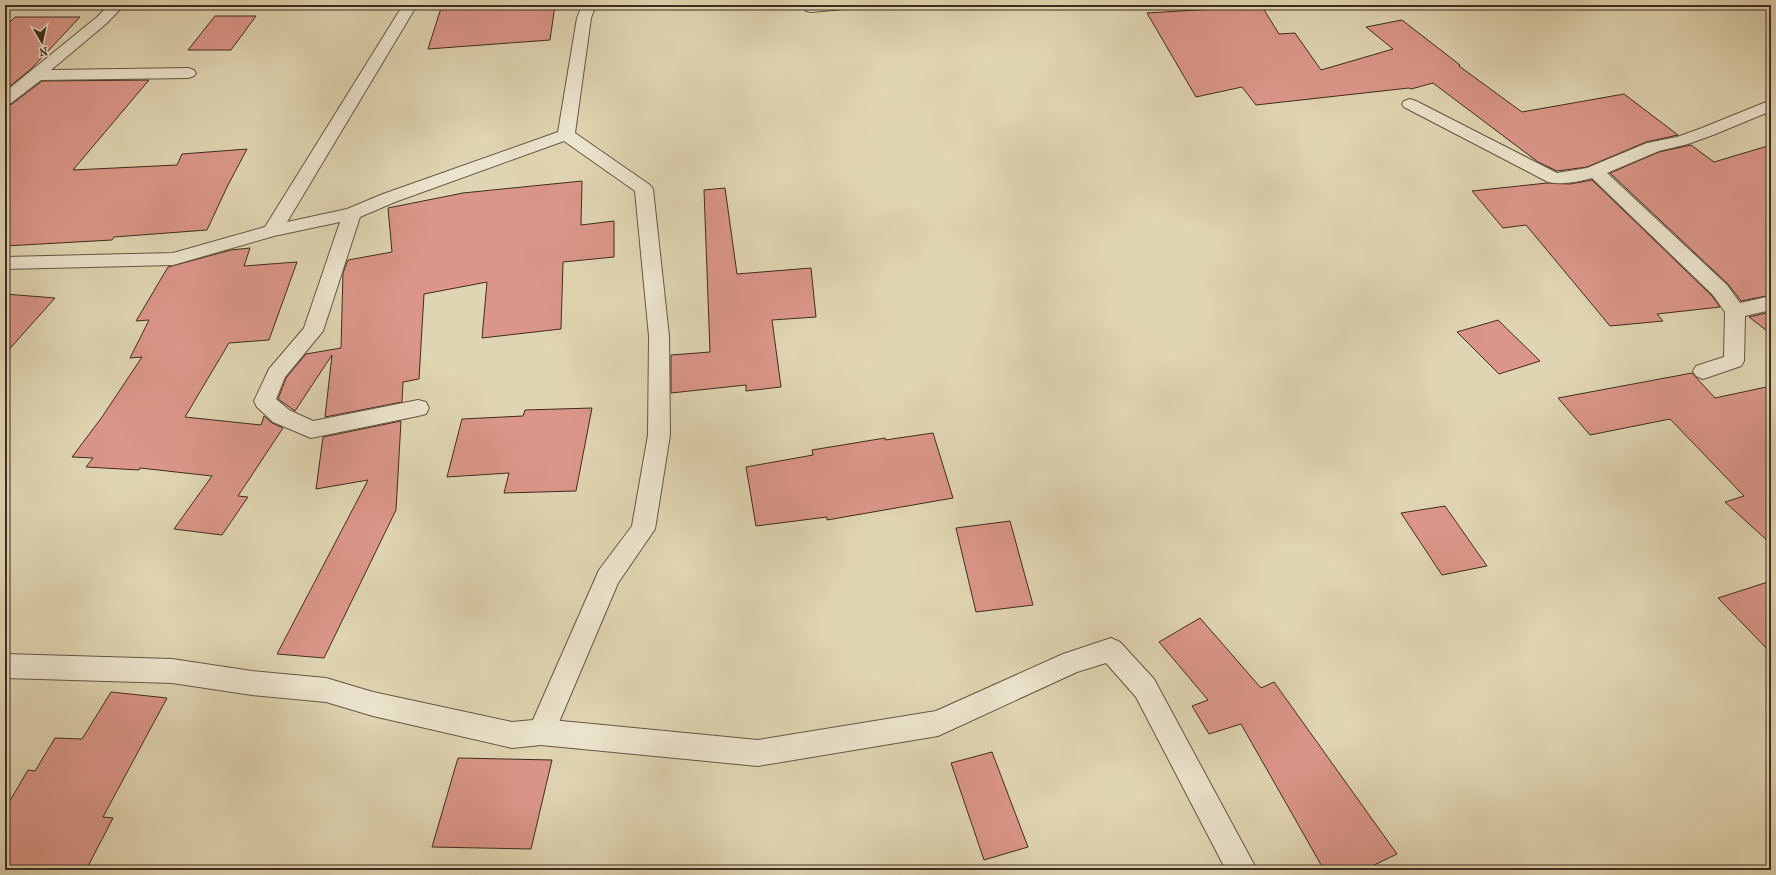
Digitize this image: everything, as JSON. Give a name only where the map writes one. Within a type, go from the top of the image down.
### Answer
[{"type":"street","points":[[5,100],[102,20],[117,5]]},
{"type":"street","points":[[272,231],[410,5]]},
{"type":"street","points":[[566,135],[584,18],[589,5]]},
{"type":"street","points":[[811,8],[844,5]]},
{"type":"street","points":[[32,77],[47,73],[188,74]]},
{"type":"street","points":[[1410,104],[1554,178],[1569,179],[1596,172],[1653,146],[1684,140],[1746,117],[1771,105]]},
{"type":"street","points":[[7,265],[173,259],[272,231],[352,214],[389,198],[566,135]]},
{"type":"street","points":[[541,732],[608,577],[643,529],[659,435],[659,336],[644,189],[566,135]]},
{"type":"street","points":[[1596,172],[1720,290],[1734,311],[1734,361],[1703,371]]},
{"type":"street","points":[[352,214],[313,331],[276,374],[265,401],[281,416],[311,430],[418,408]]},
{"type":"street","points":[[1734,311],[1771,303]]},
{"type":"street","points":[[5,666],[172,671],[252,683],[326,690],[373,704],[512,735],[541,732],[758,753],[938,723],[1072,662],[1111,650],[1145,688],[1242,870]]},
{"type":"building","points":[[442,5],[555,5],[550,40],[428,49]]},
{"type":"building","points":[[1212,5],[1261,5],[1279,34],[1295,33],[1321,70],[1393,49],[1366,27],[1402,20],[1460,65],[1459,66],[1522,112],[1624,94],[1678,135],[1646,142],[1587,167],[1557,171],[1538,162],[1433,83],[1411,89],[1409,88],[1256,105],[1242,87],[1196,97],[1147,13],[1214,9]]},
{"type":"building","points":[[215,16],[256,16],[231,50],[188,50]]},
{"type":"building","points":[[15,17],[80,17],[31,69],[5,90],[5,27]]},
{"type":"building","points":[[149,80],[73,170],[177,165],[182,154],[247,149],[207,230],[114,237],[112,240],[5,246],[5,106],[12,104],[42,81]]},
{"type":"building","points":[[1691,145],[1714,162],[1771,145],[1771,295],[1741,301],[1728,284],[1610,173],[1659,152]]},
{"type":"building","points":[[1592,180],[1712,296],[1720,307],[1657,314],[1663,321],[1610,326],[1526,225],[1503,228],[1472,191],[1547,183],[1570,184]]},
{"type":"building","points":[[582,181],[581,225],[614,221],[614,257],[563,262],[561,329],[482,338],[487,282],[424,294],[419,379],[403,382],[402,402],[325,417],[332,355],[295,411],[278,399],[286,378],[306,354],[341,348],[343,273],[348,260],[392,252],[388,208],[463,193]]},
{"type":"building","points":[[725,188],[737,274],[811,268],[816,317],[772,320],[781,387],[746,391],[746,385],[671,393],[671,355],[710,352],[704,190]]},
{"type":"building","points":[[250,248],[244,266],[297,262],[269,340],[229,343],[185,417],[261,425],[264,416],[272,423],[283,428],[238,496],[248,497],[222,535],[174,529],[212,476],[140,468],[139,470],[86,467],[93,458],[72,457],[102,417],[142,357],[130,358],[149,320],[136,321],[168,267],[231,250]]},
{"type":"building","points":[[5,294],[55,298],[5,354]]},
{"type":"building","points":[[1771,312],[1771,334],[1749,317]]},
{"type":"building","points":[[1498,320],[1540,361],[1499,374],[1457,332]]},
{"type":"building","points":[[1692,373],[1715,398],[1771,386],[1771,544],[1725,502],[1744,496],[1670,419],[1590,435],[1558,398]]},
{"type":"building","points":[[592,408],[576,491],[504,493],[509,473],[447,477],[462,419],[523,416],[525,410]]},
{"type":"building","points":[[401,421],[396,510],[324,658],[277,654],[368,480],[316,489],[323,437]]},
{"type":"building","points":[[933,433],[953,498],[827,520],[827,517],[756,526],[746,467],[813,455],[812,450],[885,438],[885,440]]},
{"type":"building","points":[[1445,506],[1487,566],[1442,575],[1401,513]]},
{"type":"building","points":[[1010,521],[1033,605],[976,612],[956,528]]},
{"type":"building","points":[[1771,581],[1771,653],[1718,598]]},
{"type":"building","points":[[1200,618],[1261,688],[1274,682],[1397,854],[1364,870],[1324,870],[1241,724],[1209,734],[1192,706],[1208,700],[1159,642]]},
{"type":"building","points":[[111,692],[167,698],[103,817],[113,818],[86,870],[5,870],[5,809],[28,770],[35,771],[55,738],[82,739]]},
{"type":"building","points":[[992,752],[1028,847],[984,860],[951,763]]},
{"type":"building","points":[[458,758],[552,760],[531,849],[432,847]]}]
